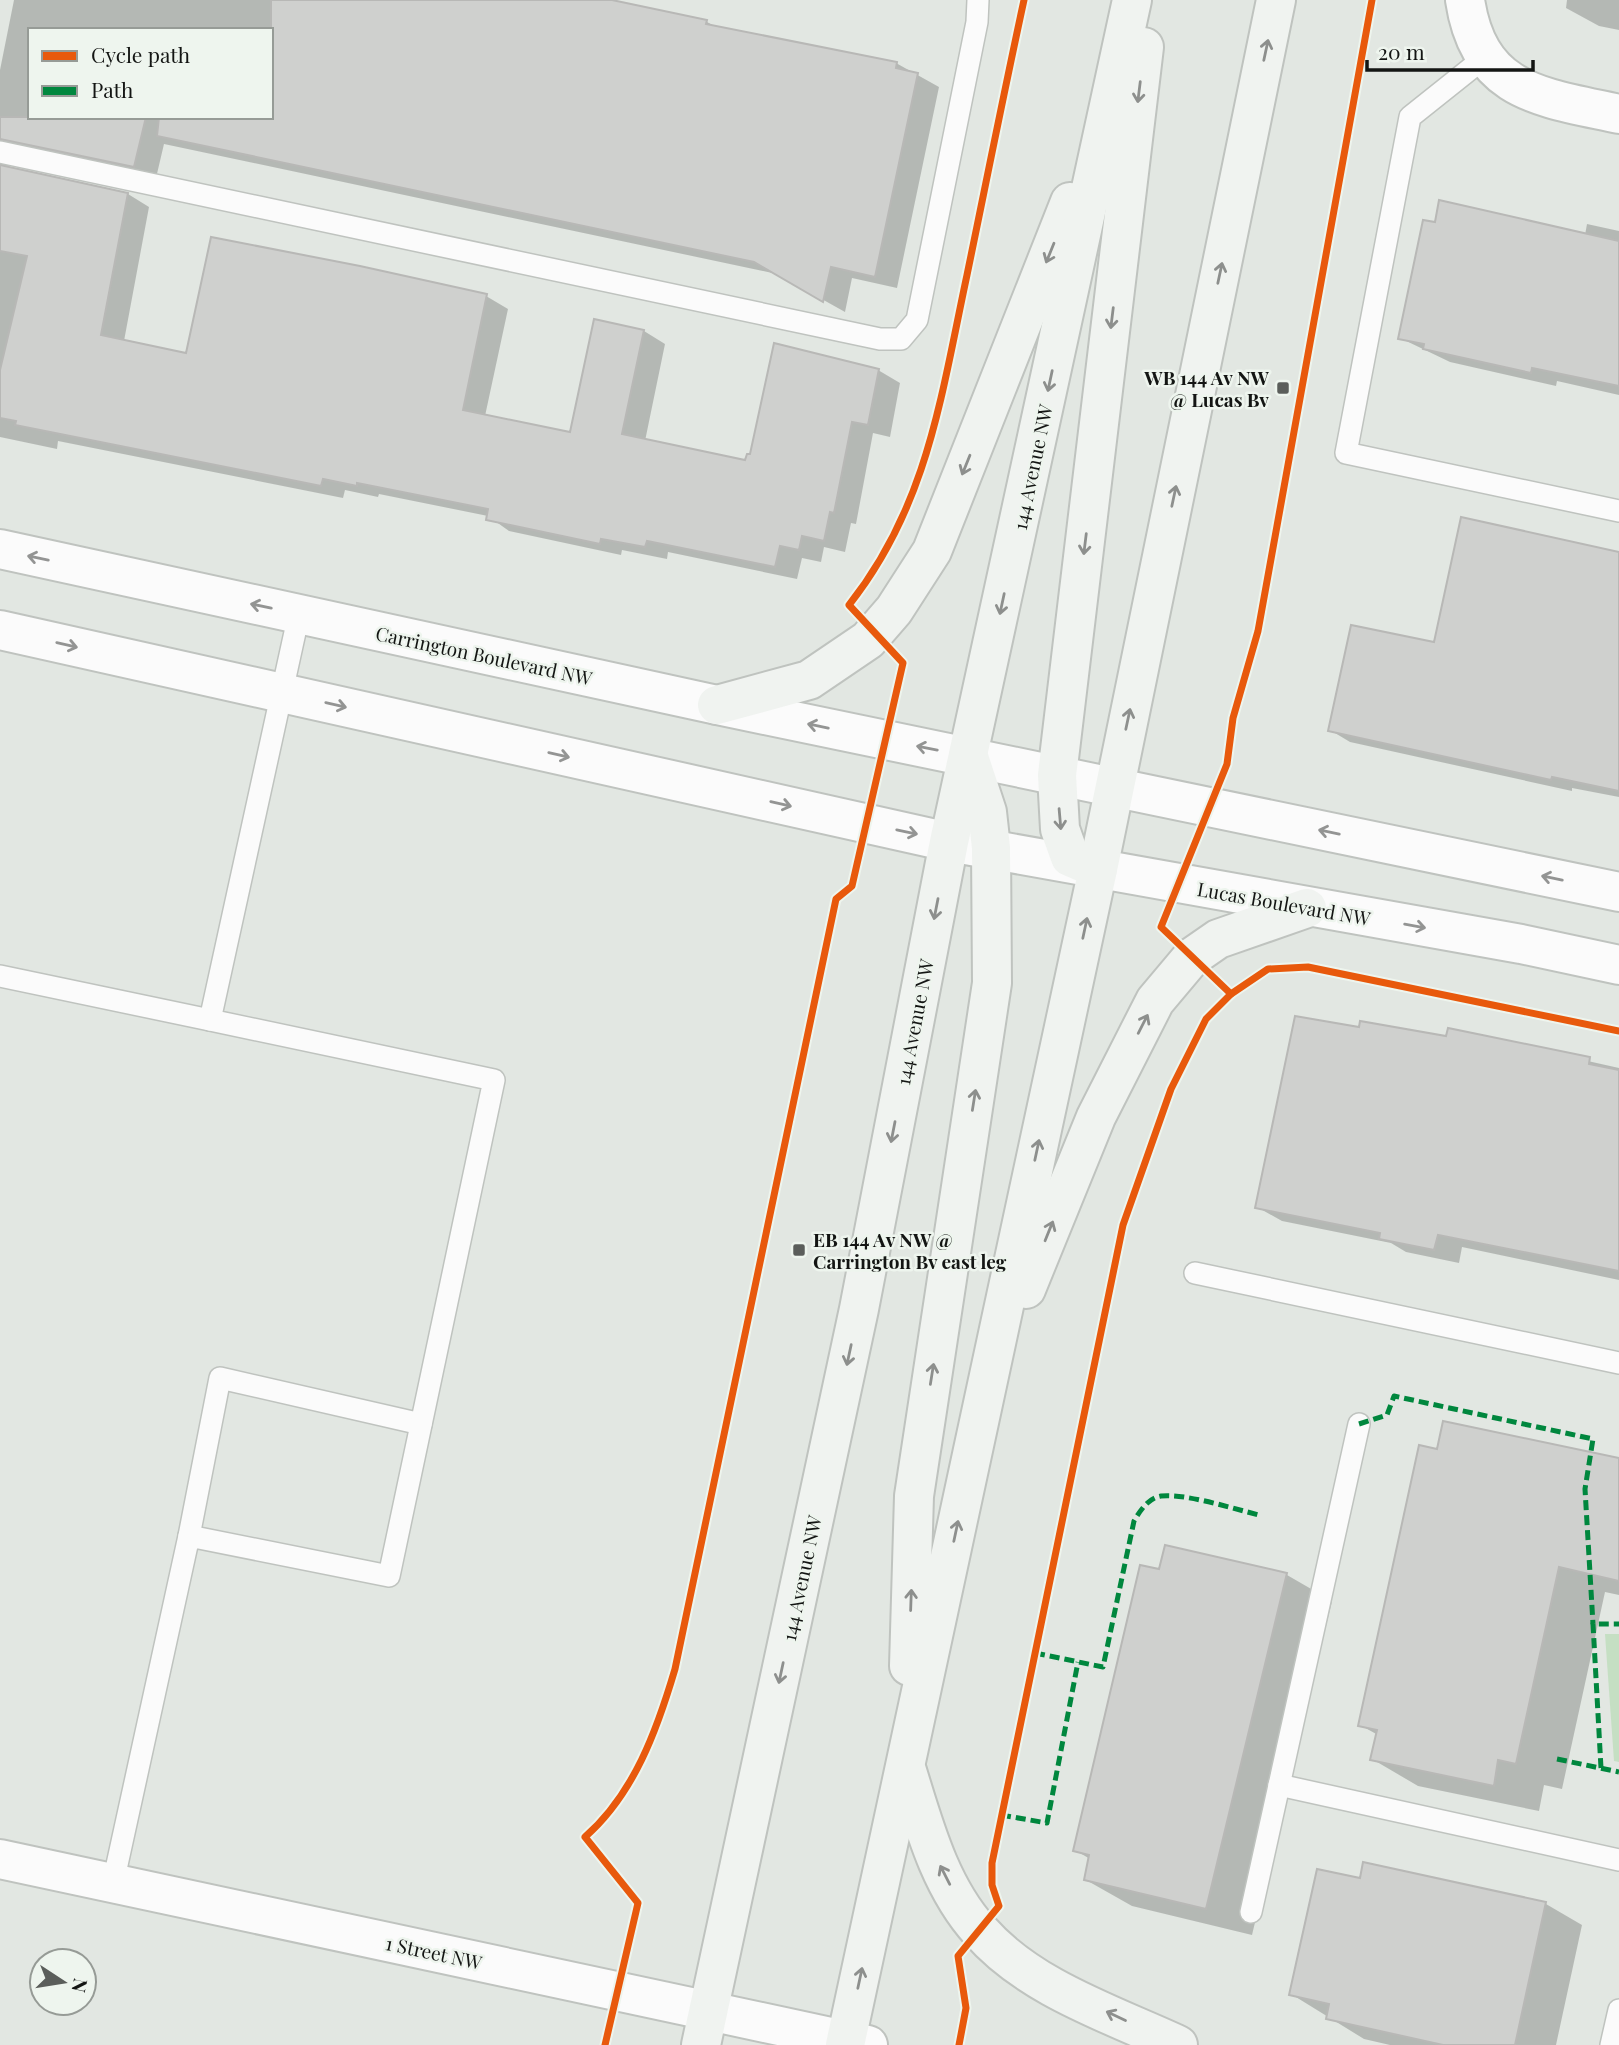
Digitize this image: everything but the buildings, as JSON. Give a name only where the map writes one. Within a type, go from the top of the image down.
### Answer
[{"type":"main road","name":"144 Avenue NW","points":[[704,2028],[859,1309],[949,842],[1132,0]]},
{"type":"main road","points":[[1098,869],[1070,857],[1060,829],[1057,775],[1150,0]]},
{"type":"main road","points":[[853,2044],[906,1766],[1098,869],[1276,0]]},
{"type":"main road","points":[[717,705],[809,680],[868,640],[900,600],[932,551],[1111,99]]},
{"type":"main road","points":[[969,757],[987,812],[991,848],[992,983],[914,1496],[906,1766],[929,1844],[979,1931],[1023,1968],[1050,1985],[1178,2045]]},
{"type":"main road","points":[[987,1385],[1096,1117],[1155,1001],[1192,957],[1218,939],[1307,908]]},
{"type":"street","points":[[1465,0],[1469,22],[1484,58],[1506,80],[1547,99],[1619,114]]},
{"type":"street","name":"Carrington Boulevard NW","points":[[0,549],[969,757]]},
{"type":"street","points":[[0,630],[949,842]]},
{"type":"street","points":[[969,757],[1619,892]]},
{"type":"street","name":"Lucas Boulevard NW","points":[[949,842],[1307,908],[1521,944],[1619,965]]},
{"type":"street","name":"1 Street NW","points":[[0,1859],[704,2028],[853,2044]]},
{"type":"lane","points":[[0,152],[880,339],[901,339],[917,320],[977,22],[978,0]]},
{"type":"lane","points":[[1484,58],[1409,117],[1346,453],[1619,511]]},
{"type":"lane","points":[[210,1020],[279,693],[299,614]]},
{"type":"lane","points":[[0,976],[494,1080],[389,1576],[189,1536]]},
{"type":"lane","points":[[1195,1273],[1619,1363]]},
{"type":"lane","points":[[113,1884],[189,1536],[220,1378],[421,1424]]},
{"type":"lane","points":[[1251,1912],[1359,1424]]},
{"type":"lane","points":[[1279,1785],[1619,1860]]},
{"type":"lane","points":[[1611,2045],[1619,2010]]},
{"type":"green space","points":[[1605,1634],[1619,1634],[1619,1762],[1614,1761]]},
{"type":"marked path","points":[[1359,1424],[1387,1415],[1394,1396],[1593,1439],[1585,1489],[1593,1624]]},
{"type":"marked path","points":[[1035,1653],[1103,1667],[1134,1521],[1152,1499],[1161,1496],[1183,1497],[1259,1515]]},
{"type":"marked path","points":[[1601,1768],[1593,1624],[1619,1624]]},
{"type":"marked path","points":[[1001,1815],[1047,1823],[1078,1662]]},
{"type":"marked path","points":[[1557,1759],[1619,1772]]},
{"type":"cycle path","points":[[605,2045],[638,1903],[585,1837],[617,1801],[642,1760],[675,1669],[836,899],[852,886],[903,663],[849,605],[876,567],[897,528],[928,448],[949,364],[1024,0]]},
{"type":"cycle path","points":[[959,2045],[966,2008],[958,1956],[999,1906],[992,1885],[992,1863],[1123,1225],[1171,1089],[1206,1019],[1231,994],[1161,927],[1227,764],[1233,718],[1258,631],[1372,0]]},
{"type":"cycle path","points":[[1231,994],[1268,969],[1308,967],[1619,1031]]},
{"type":"place","name":"WB 144 Av NW @ Lucas Bv","points":[[1283,388]]},
{"type":"place","name":"EB 144 Av NW @ Carrington Bv east leg","points":[[799,1250]]}]
